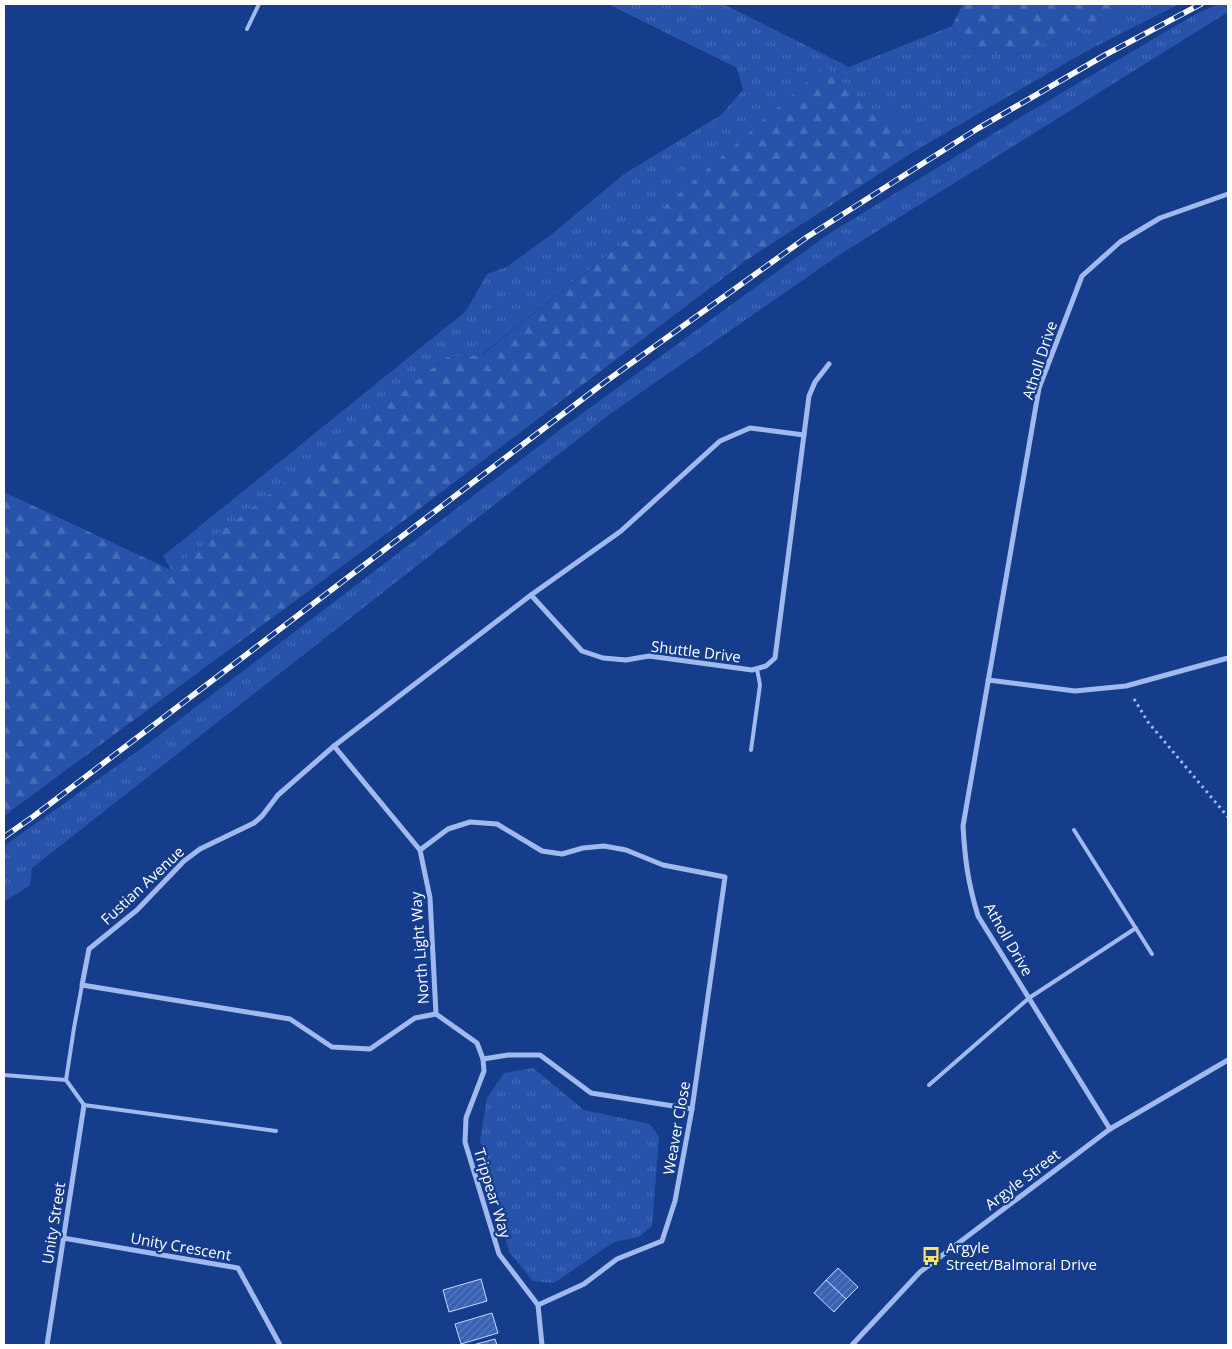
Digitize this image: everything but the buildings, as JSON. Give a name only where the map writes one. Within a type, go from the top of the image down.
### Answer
[{"type":"street","name":"Atholl Drive","points":[[1110,1129],[978,916],[970,889],[965,861],[963,826],[1039,388],[1082,276],[1120,242],[1160,218],[1228,194]]},
{"type":"street","name":"Shuttle Drive","points":[[531,595],[582,651],[603,658],[626,660],[649,656],[752,670],[766,666],[775,658],[809,396],[815,382],[829,364]]},
{"type":"street","points":[[334,746],[531,595],[621,531],[720,441],[750,428],[804,435]]},
{"type":"street","points":[[988,680],[1075,691],[1126,686],[1228,658]]},
{"type":"street","name":"North Light Way","points":[[334,746],[420,850],[430,898],[436,1014]]},
{"type":"street","name":"Fustian Avenue","points":[[82,985],[89,949],[137,910],[184,860],[200,849],[254,823],[262,816],[278,795],[334,746]]},
{"type":"street","name":"Weaver Close","points":[[420,850],[448,828],[470,822],[497,824],[542,851],[562,854],[583,848],[604,846],[626,850],[663,865],[725,877],[692,1109],[675,1201],[662,1242],[617,1259],[584,1284],[538,1305]]},
{"type":"street","points":[[82,985],[290,1019],[332,1046],[370,1049],[415,1018],[436,1014],[477,1043],[483,1059],[508,1055],[540,1056],[591,1093],[692,1109]]},
{"type":"street","name":"Trippear Way","points":[[483,1059],[484,1070],[466,1118],[465,1142],[499,1254],[538,1305]]},
{"type":"street","name":"Argyle Street","points":[[852,1345],[920,1272],[1110,1129],[1228,1060]]},
{"type":"street","name":"Unity Street","points":[[47,1345],[84,1105]]},
{"type":"street","name":"Unity Crescent","points":[[63,1238],[238,1268],[280,1345]]},
{"type":"street","points":[[538,1305],[542,1345]]},
{"type":"lane","points":[[247,29],[259,4]]},
{"type":"lane","points":[[751,750],[760,685],[757,669]]},
{"type":"lane","points":[[1074,830],[1152,954]]},
{"type":"lane","points":[[929,1085],[1029,998],[1136,928]]},
{"type":"lane","points":[[82,985],[66,1080],[84,1105],[276,1132]]},
{"type":"lane","points":[[4,1075],[66,1080]]},
{"type":"path","points":[[1126,686],[1148,722],[1228,817]]},
{"type":"green space","points":[[608,4],[723,4],[849,67],[952,26],[967,48],[1011,56],[1102,21],[1135,4],[1179,4],[1083,53],[913,152],[891,110],[635,233],[481,355],[447,357],[171,570],[163,556],[466,311],[487,274],[507,267],[552,234],[624,174],[721,115],[743,90],[737,68]]},
{"type":"green space","points":[[963,4],[1135,4],[1102,21],[1011,56],[967,48],[952,26]]},
{"type":"green space","points":[[1218,4],[1228,4],[1228,12],[839,255],[610,414],[32,868],[30,885],[4,902],[4,846],[138,751],[565,426],[830,233],[1014,121],[1196,14]]},
{"type":"green space","points":[[825,66],[879,115],[891,110],[913,152],[748,259],[406,519],[4,816],[4,492],[171,570],[447,357],[482,355],[635,233]]},
{"type":"green space","points":[[533,1068],[584,1110],[650,1124],[659,1137],[652,1226],[639,1237],[614,1242],[554,1283],[533,1281],[509,1252],[480,1140],[487,1098],[504,1073]]},
{"type":"railway","points":[[4,837],[605,382],[807,237],[977,129],[1105,55],[1201,4]]},
{"type":"place","name":"Argyle Street/Balmoral Drive","points":[[931,1256]]}]
